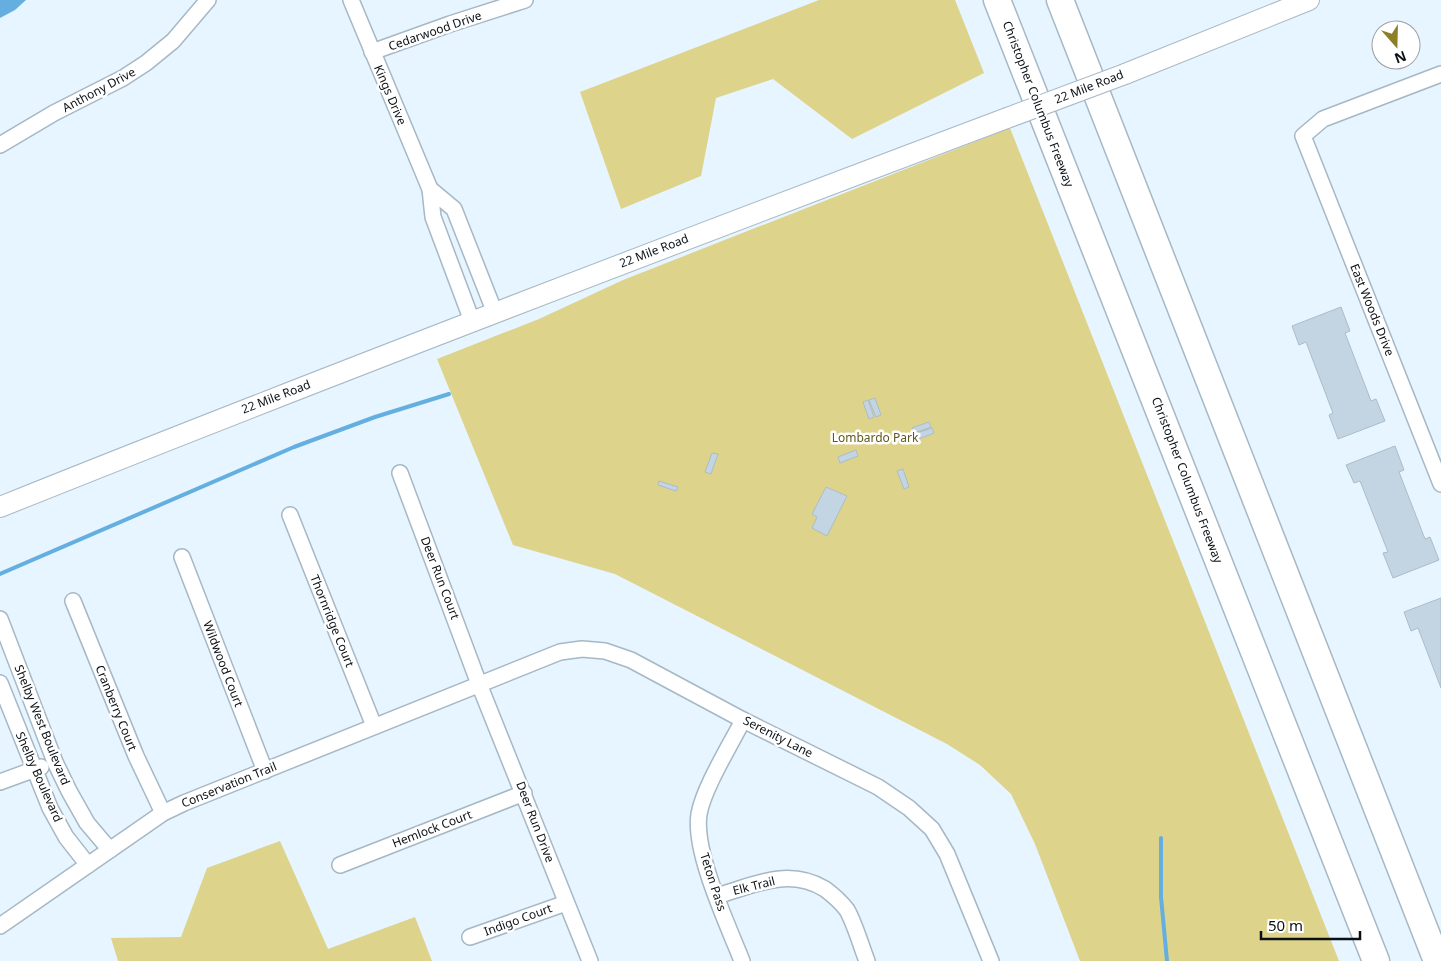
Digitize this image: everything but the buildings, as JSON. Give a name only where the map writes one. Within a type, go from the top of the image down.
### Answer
[{"type":"highway","name":"Christopher Columbus Freeway","points":[[998,0],[1376,961]]},
{"type":"highway","points":[[1060,0],[1437,961]]},
{"type":"street","name":"Anthony Drive","points":[[0,145],[54,113],[123,78],[146,63],[173,41],[208,0]]},
{"type":"street","name":"Kings Drive","points":[[351,0],[430,189],[433,217],[472,321]]},
{"type":"street","name":"Cedarwood Drive","points":[[372,52],[525,0]]},
{"type":"street","name":"22 Mile Road","points":[[0,507],[601,271],[1125,74],[1309,0]]},
{"type":"street","name":"East Woods Drive","points":[[1441,74],[1323,119],[1303,136],[1441,484]]},
{"type":"street","name":"Kings Drive","points":[[430,189],[454,209],[495,313]]},
{"type":"street","name":"Deer Run Court","points":[[400,473],[479,684]]},
{"type":"street","name":"Thornridge Court","points":[[290,515],[374,726]]},
{"type":"street","name":"Wildwood Court","points":[[182,557],[265,771]]},
{"type":"street","name":"Cranberry Court","points":[[73,601],[136,756],[163,813]]},
{"type":"street","name":"Shelby West Boulevard","points":[[0,619],[6,652],[69,792],[87,823],[110,850]]},
{"type":"street","name":"Serenity Lane","points":[[479,684],[560,652],[582,649],[605,651],[631,660],[743,720],[878,787],[909,808],[932,829],[950,861],[991,961]]},
{"type":"street","name":"Shelby Boulevard","points":[[0,684],[50,808],[62,830],[88,865]]},
{"type":"street","name":"Conservation Trail","points":[[0,926],[163,813],[479,684]]},
{"type":"street","name":"Deer Run Drive","points":[[479,684],[590,961]]},
{"type":"street","name":"Teton Pass","points":[[742,961],[705,863],[700,838],[699,815],[707,791],[743,720]]},
{"type":"street","points":[[0,782],[55,762]]},
{"type":"street","name":"Hemlock Court","points":[[340,865],[524,793]]},
{"type":"street","name":"Elk Trail","points":[[717,896],[769,880],[795,878],[817,885],[834,895],[847,911],[867,961]]},
{"type":"street","name":"Indigo Court","points":[[470,937],[566,902]]},
{"type":"green space","points":[[819,0],[955,0],[984,73],[852,139],[773,79],[716,98],[701,176],[621,209],[580,92]]},
{"type":"green space","name":"Lombardo Park","points":[[1010,128],[1339,961],[1080,961],[1035,844],[1011,794],[980,765],[947,744],[615,574],[513,545],[437,359],[539,319],[623,280]]},
{"type":"green space","points":[[280,841],[328,949],[415,917],[432,961],[118,961],[111,938],[181,937],[207,868]]},
{"type":"water","points":[[0,0],[26,0],[15,10],[0,18]]},
{"type":"waterway","points":[[0,574],[294,447],[375,417],[449,394]]},
{"type":"waterway","points":[[1161,838],[1161,897],[1167,961]]}]
